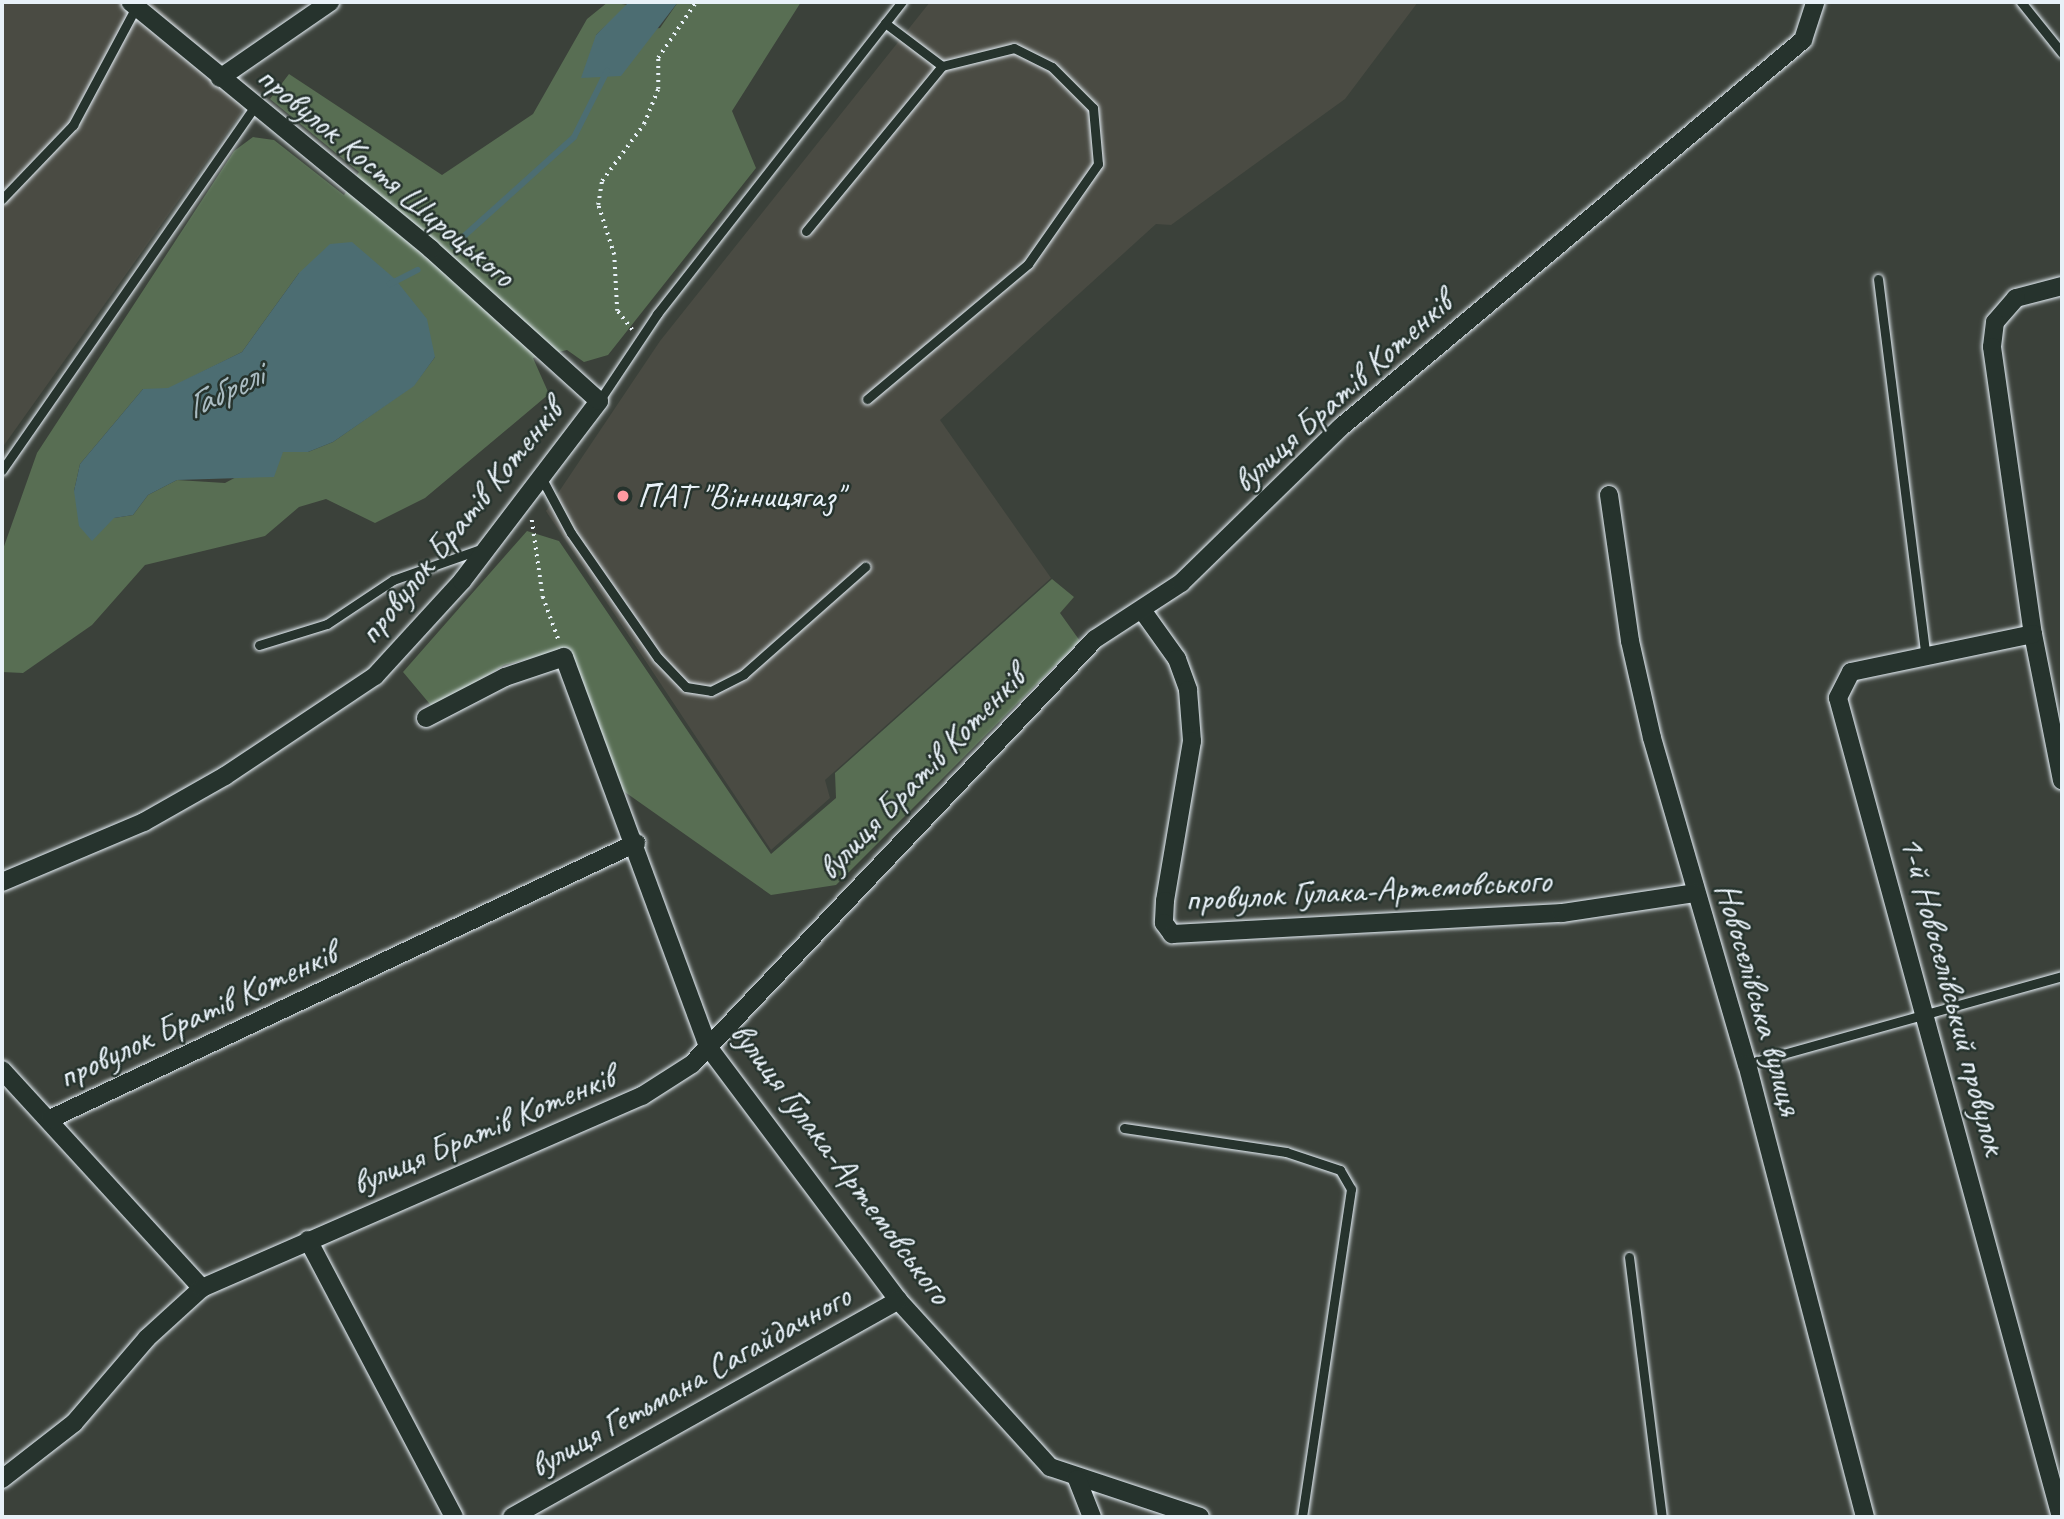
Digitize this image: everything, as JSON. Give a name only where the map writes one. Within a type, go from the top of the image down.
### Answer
[{"type":"street","points":[[220,78],[330,2]]},
{"type":"street","name":"вулиця Братів Котенків","points":[[2,1479],[74,1423],[147,1338],[202,1289],[308,1240],[642,1097],[709,1048],[1048,685],[1095,639],[1181,583],[1341,427],[1802,40],[1815,2]]},
{"type":"street","name":"провулок Костя Широцького","points":[[133,4],[254,107],[431,249],[599,401]]},
{"type":"street","points":[[2062,286],[2016,298],[1995,322],[1992,347],[2033,634],[2062,780]]},
{"type":"street","name":"провулок Братів Котенків","points":[[2,882],[144,821],[353,693],[490,546],[599,401]]},
{"type":"street","name":"Новоселівська вулиця","points":[[1609,495],[1630,641],[1696,893],[1747,1064],[1866,1517]]},
{"type":"street","name":"провулок Гулака-Артемовського","points":[[1142,610],[1177,659],[1188,690],[1192,741],[1165,901],[1164,923],[1172,934],[1562,913],[1696,893]]},
{"type":"street","name":"1-й Новоселівський провулок","points":[[2033,634],[1926,660],[1851,672],[1838,698],[2061,1517]]},
{"type":"street","points":[[426,719],[505,677],[564,657]]},
{"type":"street","name":"вулиця Гулака-Артемовського","points":[[564,657],[636,843],[709,1048],[898,1300],[1050,1467],[1077,1479],[1200,1517]]},
{"type":"street","name":"провулок Братів Котенків","points":[[50,1119],[636,843]]},
{"type":"street","name":"провулок Братів Котенків","points":[[2,1070],[50,1119],[202,1289]]},
{"type":"street","points":[[308,1240],[454,1517]]},
{"type":"street","name":"вулиця Гетьмана Сагайдачного","points":[[512,1517],[898,1300]]},
{"type":"street","points":[[1077,1479],[1092,1517]]},
{"type":"lane","points":[[599,401],[640,340],[902,2]]},
{"type":"lane","points":[[2021,2],[2062,53]]},
{"type":"lane","points":[[2,199],[73,125],[133,4]]},
{"type":"lane","points":[[885,23],[942,66]]},
{"type":"lane","points":[[806,232],[942,66],[1014,48],[1052,67],[1093,108],[1098,164],[1028,264],[866,399]]},
{"type":"lane","points":[[2,470],[254,107]]},
{"type":"lane","points":[[1878,279],[1926,660]]},
{"type":"lane","points":[[542,479],[570,533],[658,658],[686,687],[711,691],[744,674],[864,567]]},
{"type":"lane","points":[[259,645],[327,624],[393,580],[490,546]]},
{"type":"lane","points":[[1747,1064],[2062,976]]},
{"type":"lane","points":[[1124,1128],[1286,1153],[1340,1170],[1351,1189],[1303,1517]]},
{"type":"lane","points":[[1629,1257],[1662,1517]]},
{"type":"path","points":[[640,340],[617,311],[614,255],[597,205],[602,181],[644,124],[658,89],[658,58],[696,2]]},
{"type":"path","points":[[520,508],[532,520],[543,597],[564,657]]},
{"type":"shaded area","points":[[2,2],[151,2],[256,92],[2,448]]},
{"type":"shaded area","points":[[930,2],[1418,2],[1345,99],[1171,225],[1156,224],[940,420],[1051,578],[825,780],[830,798],[771,850],[546,511],[660,341]]},
{"type":"green space","points":[[608,2],[628,5],[596,35],[660,28],[678,2],[801,2],[732,111],[756,168],[608,355],[584,362],[567,350],[533,358],[549,394],[425,498],[375,523],[326,499],[299,507],[265,536],[145,565],[92,625],[23,673],[2,672],[2,552],[37,453],[234,151],[253,137],[274,140],[344,195],[359,172],[270,99],[289,74],[442,175],[533,114],[587,19]],"holes":[[[299,273],[435,357],[414,385],[333,442],[308,452],[283,452],[225,483],[177,480],[148,495],[133,515],[114,518],[74,491],[80,464],[143,389],[168,389],[242,352]]]},
{"type":"green space","points":[[527,531],[559,541],[771,854],[836,798],[835,773],[1052,579],[1074,597],[1060,613],[1080,641],[836,885],[771,895],[622,790],[570,649],[504,665],[434,709],[403,672]]},
{"type":"water","points":[[629,2],[678,2],[621,76],[581,78],[596,35]]},
{"type":"water","points":[[352,242],[395,279],[427,319],[435,357],[414,386],[333,442],[308,452],[283,452],[274,477],[177,480],[148,495],[133,515],[114,518],[92,541],[79,526],[74,491],[80,464],[143,389],[168,388],[242,352],[299,273],[330,244]]},
{"type":"waterway","name":"Габрелі","points":[[453,246],[574,137],[607,71]]},
{"type":"waterway","name":"Габрелі","points":[[390,284],[418,270]]},
{"type":"place","name":"ПАТ \"Вінницягаз\"","points":[[623,496]]}]
